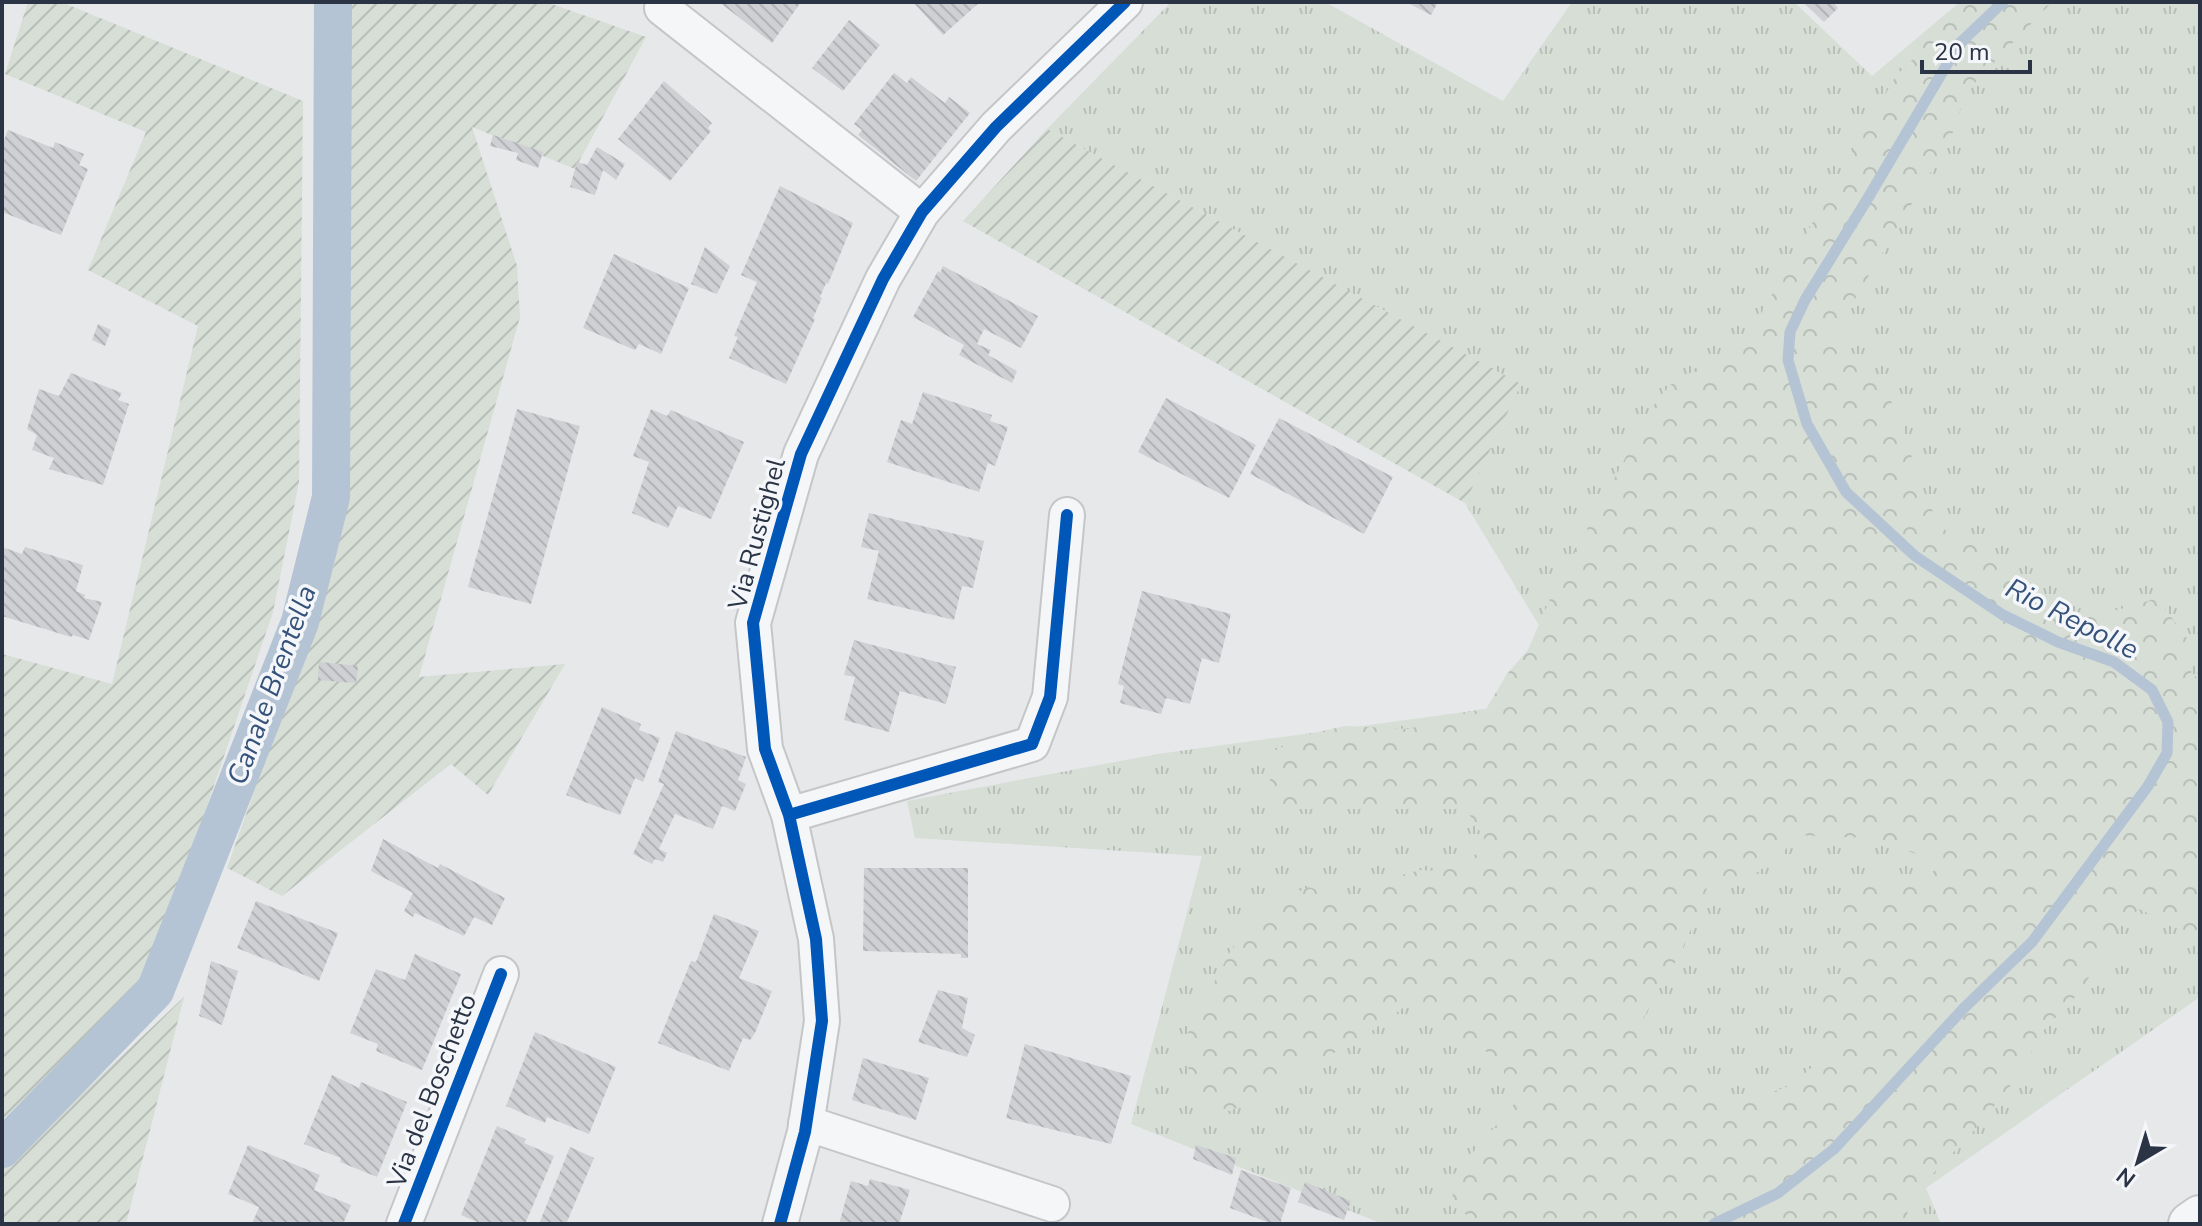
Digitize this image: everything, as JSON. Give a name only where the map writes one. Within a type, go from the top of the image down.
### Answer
[{"type":"street","name":"Via Rustighel","points":[[780,1224],[806,1123],[822,1021],[816,939],[789,815],[765,749],[753,623],[801,454],[883,279],[922,212],[996,127],[1125,2]]},
{"type":"street","points":[[662,8],[922,212]]},
{"type":"street","points":[[789,815],[1032,744],[1050,697],[1067,515]]},
{"type":"street","name":"Via del Boschetto","points":[[404,1224],[501,974]]},
{"type":"street","points":[[806,1123],[1052,1204]]},
{"type":"street","points":[[2190,1224],[2200,1217]]},
{"type":"green space","points":[[28,2],[61,2],[303,101],[299,482],[273,612],[150,974],[2,1121],[2,654],[112,684],[198,326],[88,270],[146,132],[5,74]]},
{"type":"green space","points":[[349,2],[546,2],[646,37],[575,169],[472,127],[517,266],[520,317],[419,677],[565,664],[488,795],[451,764],[282,896],[227,868],[334,565],[348,477]]},
{"type":"green space","points":[[1171,2],[1325,2],[1503,101],[1572,2],[1794,2],[1872,76],[1960,2],[2200,2],[2200,997],[1926,1188],[1941,1224],[1383,1224],[1131,1124],[1202,856],[915,838],[907,801],[1158,754],[1486,709],[1548,640],[1465,503],[1520,384],[1047,129]]},
{"type":"green space","points":[[1976,2],[2052,2],[1966,92],[1951,138],[1843,319],[1840,340],[1891,401],[1930,507],[1943,528],[1956,538],[1994,556],[2039,595],[2060,607],[2087,613],[2101,612],[2157,598],[2194,648],[2191,673],[2200,680],[2200,939],[2139,909],[2114,931],[2079,993],[2039,1035],[2025,1067],[1980,1124],[1910,1198],[1906,1221],[1897,1224],[1481,1224],[1454,1207],[1451,1178],[1515,1103],[1499,1059],[1451,1031],[1433,1004],[1408,1004],[1361,1039],[1305,1068],[1264,1097],[1229,1111],[1203,1099],[1189,1081],[1187,1035],[1230,952],[1249,927],[1274,905],[1308,887],[1347,900],[1375,892],[1398,876],[1420,870],[1439,871],[1490,848],[1466,809],[1272,809],[1268,753],[1318,732],[1345,726],[1409,729],[1461,713],[1486,709],[1507,674],[1528,650],[1550,599],[1653,406],[1670,385],[1746,340],[1895,77],[1913,59],[1946,14]],"holes":[[[1796,835],[1872,838],[1941,863],[1919,887],[1863,885],[1846,898],[1841,924],[1843,976],[1817,997],[1822,1058],[1792,1085],[1749,1100],[1719,1098],[1669,1064],[1641,1024],[1665,974],[1680,957],[1709,883],[1745,880],[1780,857]]]},
{"type":"green space","points":[[1047,129],[1521,384],[1465,503],[963,221]]},
{"type":"green space","points":[[184,997],[126,1224],[2,1224],[2,1169]]},
{"type":"building","points":[[719,2],[801,2],[772,43]]},
{"type":"building","points":[[913,2],[980,2],[943,35]]},
{"type":"building","points":[[1406,2],[1438,2],[1431,15]]},
{"type":"building","points":[[1803,2],[1833,2],[1838,8],[1824,22]]},
{"type":"building","points":[[849,20],[880,45],[843,91],[812,68]]},
{"type":"building","points":[[894,73],[907,83],[911,77],[945,103],[949,97],[970,113],[916,181],[858,135],[862,130],[854,124]]},
{"type":"building","points":[[664,81],[712,123],[708,128],[711,131],[670,181],[618,139]]},
{"type":"building","points":[[8,130],[53,148],[55,142],[84,154],[79,165],[88,169],[61,235],[2,212],[2,145]]},
{"type":"building","points":[[493,135],[543,152],[538,168],[516,160],[518,153],[490,146]]},
{"type":"building","points":[[597,147],[625,164],[616,180],[603,170],[595,195],[570,187],[577,162],[587,165]]},
{"type":"building","points":[[780,186],[853,223],[786,384],[729,358],[738,337],[734,336],[757,282],[741,275]]},
{"type":"building","points":[[705,247],[730,266],[717,294],[691,284]]},
{"type":"building","points":[[614,254],[689,288],[661,354],[639,344],[635,350],[583,328]]},
{"type":"building","points":[[943,266],[1038,316],[1021,348],[984,329],[977,344],[991,350],[988,355],[1017,371],[1012,383],[959,355],[964,345],[913,317]]},
{"type":"building","points":[[98,324],[111,330],[105,346],[92,340]]},
{"type":"building","points":[[71,373],[122,393],[118,400],[129,404],[103,485],[49,469],[54,458],[32,450],[37,435],[27,429],[39,389],[59,396]]},
{"type":"building","points":[[923,392],[992,415],[990,421],[1008,427],[995,466],[988,463],[979,492],[887,462],[901,420],[912,424]]},
{"type":"building","points":[[1166,398],[1256,445],[1229,498],[1138,452]]},
{"type":"building","points":[[517,409],[580,426],[531,604],[468,587]]},
{"type":"building","points":[[651,409],[667,416],[671,410],[744,442],[711,519],[678,506],[668,528],[632,513],[649,462],[633,456]]},
{"type":"building","points":[[1279,418],[1393,477],[1364,534],[1250,474]]},
{"type":"building","points":[[869,513],[984,541],[973,588],[962,586],[954,620],[867,599],[879,551],[861,547]]},
{"type":"building","points":[[2,547],[22,554],[25,547],[83,565],[76,591],[85,595],[84,598],[102,602],[89,640],[2,616]]},
{"type":"building","points":[[1142,591],[1231,614],[1219,663],[1202,658],[1190,704],[1166,698],[1161,714],[1120,703],[1124,686],[1118,684]]},
{"type":"building","points":[[854,640],[956,667],[946,704],[900,691],[889,732],[844,720],[855,677],[844,675]]},
{"type":"building","points":[[319,662],[358,666],[356,683],[318,680]]},
{"type":"building","points":[[602,707],[641,724],[639,730],[660,738],[643,782],[635,778],[620,815],[566,795]]},
{"type":"building","points":[[676,731],[746,757],[738,780],[746,784],[735,811],[722,806],[713,829],[675,814],[659,849],[667,853],[663,862],[655,859],[652,864],[633,854],[664,784],[658,782]]},
{"type":"building","points":[[383,839],[505,898],[492,925],[474,917],[464,936],[404,911],[413,893],[371,871]]},
{"type":"building","points":[[864,868],[968,868],[968,958],[961,958],[961,954],[863,951]]},
{"type":"building","points":[[256,901],[338,933],[319,981],[237,948]]},
{"type":"building","points":[[714,914],[759,931],[739,978],[772,991],[755,1033],[750,1040],[743,1038],[729,1071],[658,1043],[691,961],[696,962]]},
{"type":"building","points":[[415,954],[461,974],[422,1070],[376,1051],[378,1044],[350,1033],[376,969],[405,980]]},
{"type":"building","points":[[211,961],[238,971],[222,1025],[199,1016]]},
{"type":"building","points":[[938,990],[968,998],[962,1028],[975,1035],[967,1057],[918,1042]]},
{"type":"building","points":[[535,1032],[616,1067],[589,1134],[547,1117],[545,1123],[506,1106]]},
{"type":"building","points":[[1025,1044],[1131,1076],[1111,1144],[1006,1118]]},
{"type":"building","points":[[863,1058],[929,1078],[916,1120],[852,1100]]},
{"type":"building","points":[[332,1075],[359,1088],[361,1082],[407,1102],[377,1177],[340,1162],[341,1158],[304,1144]]},
{"type":"building","points":[[497,1126],[526,1139],[524,1143],[554,1156],[525,1224],[482,1224],[461,1215]]},
{"type":"building","points":[[248,1145],[320,1175],[314,1190],[351,1205],[343,1224],[252,1224],[259,1207],[228,1194]]},
{"type":"building","points":[[1196,1145],[1236,1158],[1232,1175],[1193,1159]]},
{"type":"building","points":[[570,1147],[594,1158],[566,1224],[539,1224]]},
{"type":"building","points":[[1241,1170],[1291,1188],[1280,1224],[1230,1208]]},
{"type":"building","points":[[870,1179],[910,1190],[899,1224],[839,1224],[851,1181],[868,1186]]},
{"type":"building","points":[[1305,1182],[1351,1201],[1344,1220],[1298,1202]]},
{"type":"waterway","name":"Canale Brentella","points":[[2,1149],[155,991],[300,622],[331,497],[333,2]]},
{"type":"waterway","name":"Rio Repolle","points":[[1714,1224],[1778,1193],[1834,1149],[1964,1008],[2032,942],[2148,786],[2167,753],[2168,722],[2152,690],[2114,662],[2058,642],[2003,615],[1915,556],[1846,492],[1807,424],[1788,360],[1790,332],[1805,300],[1959,44],[2003,2]]},
{"type":"cycle path","points":[[780,1224],[805,1132],[822,1021],[816,939],[789,815],[765,749],[753,623],[801,454],[883,279],[922,212],[996,127],[1125,2]]},
{"type":"cycle path","points":[[789,815],[1032,744],[1050,697],[1067,515]]},
{"type":"cycle path","points":[[404,1224],[501,974]]}]
